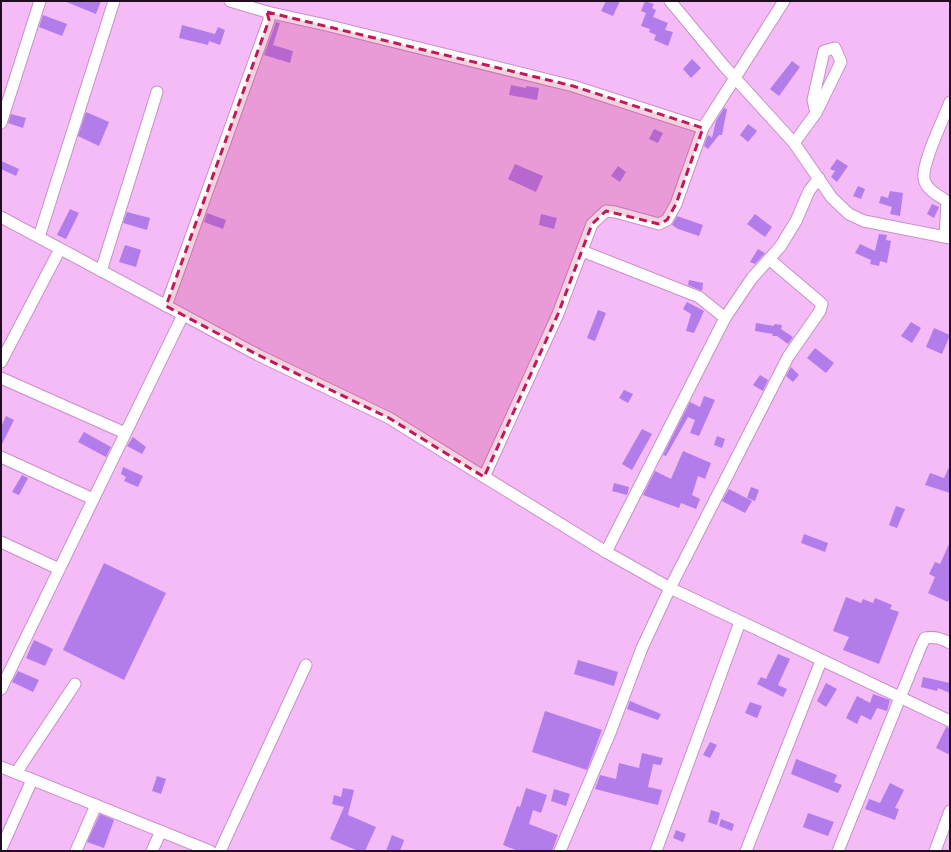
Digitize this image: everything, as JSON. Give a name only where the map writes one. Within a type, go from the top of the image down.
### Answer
[{"type":"street","points":[[1,123],[40,1]]},
{"type":"street","points":[[39,237],[114,1]]},
{"type":"street","points":[[230,1],[267,12],[574,86],[702,128]]},
{"type":"street","points":[[670,1],[735,79],[794,143],[832,198],[849,214],[864,221],[948,237],[947,201],[931,191],[924,178],[928,159],[950,102]]},
{"type":"street","points":[[484,477],[558,314],[592,224],[606,211],[659,224],[667,220],[676,204],[702,128],[784,1]]},
{"type":"street","points":[[166,306],[269,20],[269,15],[267,12]]},
{"type":"street","points":[[794,143],[816,113],[841,62],[835,48],[824,51],[814,100],[816,113]]},
{"type":"street","points":[[101,271],[156,92]]},
{"type":"street","points":[[606,552],[725,318],[752,278],[788,235],[809,191],[819,178]]},
{"type":"street","points":[[1,216],[258,356],[389,418],[606,552],[670,588],[950,721]]},
{"type":"street","points":[[1,362],[60,249]]},
{"type":"street","points":[[582,251],[699,297],[725,318]]},
{"type":"street","points":[[560,851],[610,733],[642,648],[670,588],[788,356],[820,310],[822,304],[769,259]]},
{"type":"street","points":[[1,689],[183,315]]},
{"type":"street","points":[[1,378],[126,433]]},
{"type":"street","points":[[1,457],[93,499]]},
{"type":"street","points":[[1,542],[59,569]]},
{"type":"street","points":[[656,851],[740,622]]},
{"type":"street","points":[[838,851],[899,697],[925,638],[939,638],[950,643]]},
{"type":"street","points":[[746,851],[821,661]]},
{"type":"street","points":[[220,851],[306,665]]},
{"type":"street","points":[[16,773],[75,684]]},
{"type":"street","points":[[1,767],[210,851]]},
{"type":"street","points":[[1,849],[32,780]]},
{"type":"street","points":[[76,851],[96,806]]},
{"type":"street","points":[[935,851],[950,811]]},
{"type":"street","points":[[152,851],[161,831]]},
{"type":"highlighted area","points":[[267,12],[573,86],[703,128],[676,204],[667,220],[659,224],[606,211],[592,224],[558,314],[484,477],[389,418],[258,355],[166,306],[269,20]]},
{"type":"building","points":[[64,1],[101,1],[96,14]]},
{"type":"building","points":[[606,1],[620,1],[613,16],[601,11]]},
{"type":"building","points":[[645,1],[654,4],[652,8],[656,10],[653,17],[668,23],[665,30],[673,32],[668,46],[654,40],[656,35],[649,32],[650,29],[641,26],[646,13],[641,11]]},
{"type":"building","points":[[43,15],[67,24],[62,36],[39,27]]},
{"type":"building","points":[[276,22],[280,23],[273,45],[293,51],[290,63],[264,55]]},
{"type":"building","points":[[182,25],[215,34],[218,27],[225,30],[220,45],[209,41],[208,45],[179,38]]},
{"type":"building","points":[[692,59],[701,68],[691,78],[683,69]]},
{"type":"building","points":[[792,61],[800,67],[779,96],[770,89]]},
{"type":"building","points":[[511,85],[526,88],[526,86],[539,88],[537,100],[509,95]]},
{"type":"building","points":[[724,108],[727,109],[722,135],[719,135],[708,149],[704,146],[707,137],[709,135],[712,138],[716,121]]},
{"type":"building","points":[[86,112],[109,122],[99,146],[78,136]]},
{"type":"building","points":[[11,114],[26,118],[23,128],[8,123]]},
{"type":"building","points":[[748,124],[757,131],[748,142],[740,135]]},
{"type":"building","points":[[654,129],[663,133],[658,143],[649,139]]},
{"type":"building","points":[[837,159],[848,166],[837,182],[831,177],[835,171],[830,169]]},
{"type":"building","points":[[1,161],[19,169],[16,176],[1,169]]},
{"type":"building","points":[[515,164],[543,176],[536,192],[508,179]]},
{"type":"building","points":[[618,166],[626,172],[620,182],[611,176]]},
{"type":"building","points":[[858,186],[865,189],[861,199],[853,196]]},
{"type":"building","points":[[890,191],[903,193],[900,216],[890,214],[892,207],[879,203],[881,196],[888,198]]},
{"type":"building","points":[[932,204],[939,207],[934,218],[927,214]]},
{"type":"building","points":[[70,209],[79,213],[66,239],[57,235]]},
{"type":"building","points":[[127,212],[150,218],[147,230],[123,223]]},
{"type":"building","points":[[207,213],[226,220],[223,229],[204,222]]},
{"type":"building","points":[[541,214],[557,218],[554,229],[539,225]]},
{"type":"building","points":[[755,214],[772,227],[765,237],[747,224]]},
{"type":"building","points":[[677,216],[703,225],[699,236],[678,229],[672,225]]},
{"type":"building","points":[[879,234],[887,235],[886,240],[891,241],[887,263],[880,261],[879,266],[870,264],[871,260],[855,253],[860,244],[875,251]]},
{"type":"building","points":[[125,245],[141,250],[136,267],[119,262]]},
{"type":"building","points":[[758,249],[765,253],[755,264],[750,262]]},
{"type":"building","points":[[689,280],[703,283],[702,291],[688,285]]},
{"type":"building","points":[[687,302],[704,311],[694,333],[686,331],[691,314],[683,309]]},
{"type":"building","points":[[598,310],[606,313],[595,341],[587,338]]},
{"type":"building","points":[[911,322],[921,328],[912,343],[901,336]]},
{"type":"building","points":[[756,323],[774,326],[774,324],[782,325],[781,329],[793,337],[788,344],[777,336],[772,336],[773,334],[755,331]]},
{"type":"building","points":[[934,328],[950,335],[942,354],[926,347]]},
{"type":"building","points":[[815,348],[834,363],[826,373],[807,358]]},
{"type":"building","points":[[791,367],[799,375],[793,382],[786,376]]},
{"type":"building","points":[[760,375],[768,380],[763,391],[753,385]]},
{"type":"building","points":[[624,390],[633,394],[628,403],[619,398]]},
{"type":"building","points":[[704,396],[715,400],[699,436],[690,433],[695,420],[688,417],[666,456],[663,455],[690,402],[700,407]]},
{"type":"building","points":[[6,416],[14,420],[1,446],[1,427]]},
{"type":"building","points":[[642,429],[652,434],[632,470],[622,464]]},
{"type":"building","points":[[84,432],[111,447],[106,457],[78,442]]},
{"type":"building","points":[[717,436],[725,439],[722,448],[714,445]]},
{"type":"building","points":[[133,437],[146,447],[142,454],[127,446]]},
{"type":"building","points":[[683,451],[711,463],[705,479],[698,476],[692,495],[700,499],[696,509],[681,503],[679,508],[643,495],[655,471],[671,479]]},
{"type":"building","points":[[950,465],[950,493],[925,485],[930,473],[944,478]]},
{"type":"building","points":[[123,467],[143,476],[138,487],[124,481],[126,477],[121,474]]},
{"type":"building","points":[[22,475],[28,478],[19,495],[12,492]]},
{"type":"building","points":[[614,483],[629,487],[627,495],[612,491]]},
{"type":"building","points":[[751,487],[759,490],[755,501],[747,498]]},
{"type":"building","points":[[729,489],[752,501],[745,513],[722,501]]},
{"type":"building","points":[[896,506],[905,509],[897,528],[889,525]]},
{"type":"building","points":[[804,534],[828,543],[825,552],[801,543]]},
{"type":"building","points":[[950,542],[950,597],[948,602],[928,593],[935,577],[929,574],[935,562],[940,564]]},
{"type":"building","points":[[104,563],[166,593],[124,680],[63,650]]},
{"type":"building","points":[[846,597],[861,603],[863,599],[873,603],[875,598],[892,605],[890,609],[899,612],[879,664],[843,650],[849,637],[833,631]]},
{"type":"building","points":[[34,640],[53,649],[45,666],[26,658]]},
{"type":"building","points":[[778,654],[790,659],[778,685],[787,689],[783,697],[757,684],[761,677],[766,679]]},
{"type":"building","points":[[578,660],[618,672],[614,686],[574,674]]},
{"type":"building","points":[[18,671],[39,680],[33,692],[12,682]]},
{"type":"building","points":[[923,677],[950,683],[950,693],[938,688],[937,691],[921,687]]},
{"type":"building","points":[[826,683],[837,689],[826,707],[817,701]]},
{"type":"building","points":[[873,694],[890,700],[887,711],[877,708],[871,720],[861,715],[857,724],[846,718],[857,696],[870,703]]},
{"type":"building","points":[[630,701],[661,714],[658,720],[627,709]]},
{"type":"building","points":[[750,702],[762,706],[757,718],[745,713]]},
{"type":"building","points":[[545,711],[602,730],[587,770],[532,752]]},
{"type":"building","points":[[946,727],[950,728],[950,755],[936,748]]},
{"type":"building","points":[[710,742],[717,745],[710,758],[703,755]]},
{"type":"building","points":[[642,753],[663,758],[661,765],[653,764],[648,787],[662,790],[658,805],[595,789],[600,775],[616,779],[619,763],[639,768]]},
{"type":"building","points":[[796,759],[837,775],[834,782],[842,785],[838,793],[791,774]]},
{"type":"building","points":[[157,776],[166,779],[161,794],[152,791]]},
{"type":"building","points":[[890,783],[904,790],[895,808],[899,809],[895,820],[865,809],[869,799],[880,803]]},
{"type":"building","points":[[343,788],[354,790],[348,815],[376,827],[365,851],[358,851],[330,839],[344,807],[332,804],[334,795],[341,797]]},
{"type":"building","points":[[526,788],[547,795],[541,813],[533,810],[529,824],[558,835],[552,851],[518,851],[503,845],[517,806],[520,807]]},
{"type":"building","points":[[554,789],[570,794],[566,806],[551,801]]},
{"type":"building","points":[[711,810],[720,813],[717,825],[708,822]]},
{"type":"building","points":[[808,813],[834,822],[828,836],[803,827]]},
{"type":"building","points":[[100,814],[114,820],[104,848],[87,842]]},
{"type":"building","points":[[721,819],[734,824],[732,831],[719,826]]},
{"type":"building","points":[[676,830],[686,834],[683,842],[673,838]]},
{"type":"building","points":[[392,835],[404,840],[400,851],[386,851]]}]
